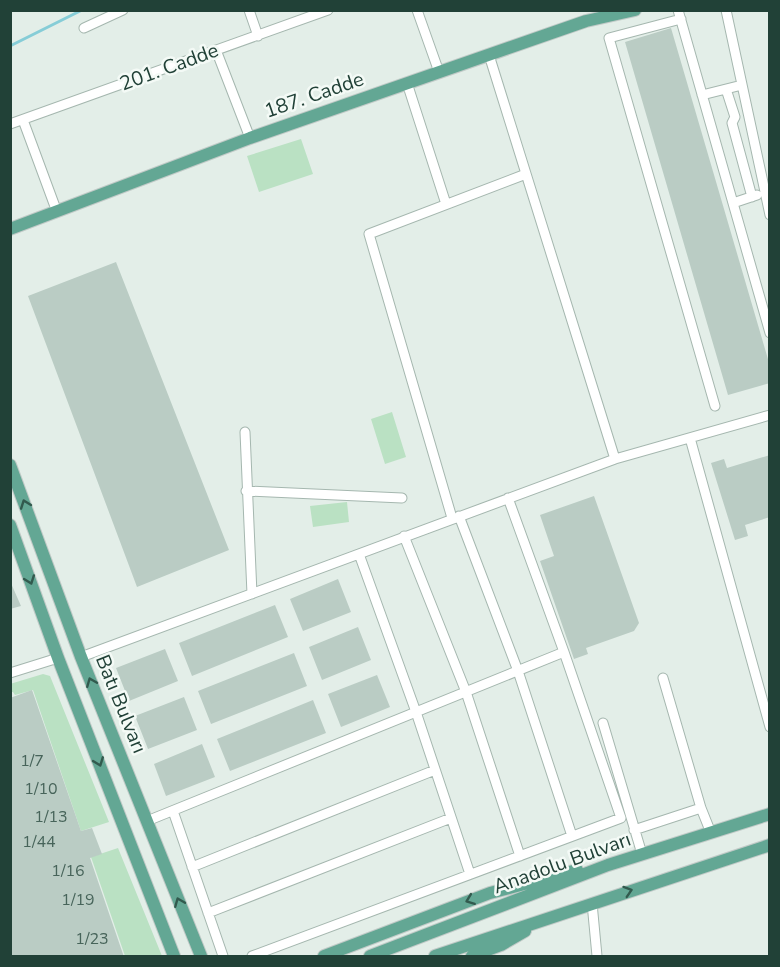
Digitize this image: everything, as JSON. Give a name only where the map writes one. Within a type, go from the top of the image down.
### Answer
[{"type":"main road","name":"187. Cadde","points":[[10,229],[250,138],[489,54],[584,16],[635,10]]},
{"type":"main road","name":"Batı Bulvarı","points":[[10,465],[81,657],[201,957]]},
{"type":"main road","points":[[10,525],[58,658],[174,957]]},
{"type":"main road","name":"Anadolu Bulvarı","points":[[370,957],[608,865],[770,814]]},
{"type":"main road","points":[[435,957],[770,845]]},
{"type":"main road","points":[[324,957],[490,893],[563,873],[608,865]]},
{"type":"main road","points":[[472,957],[496,952],[553,916]]},
{"type":"street","points":[[84,28],[123,10]]},
{"type":"street","points":[[249,10],[258,36]]},
{"type":"street","name":"201. Cadde","points":[[10,124],[328,10]]},
{"type":"street","points":[[417,10],[439,72]]},
{"type":"street","points":[[726,10],[770,215]]},
{"type":"street","points":[[715,406],[609,38],[679,15],[770,333]]},
{"type":"street","points":[[216,50],[250,138]]},
{"type":"street","points":[[489,54],[615,459]]},
{"type":"street","points":[[407,83],[446,204]]},
{"type":"street","points":[[702,95],[742,85]]},
{"type":"street","points":[[726,89],[735,117],[732,123],[752,197]]},
{"type":"street","points":[[23,120],[57,212]]},
{"type":"street","points":[[526,174],[369,234],[456,517],[518,671],[572,836]]},
{"type":"street","points":[[733,203],[765,193]]},
{"type":"street","points":[[81,657],[615,459],[770,415]]},
{"type":"street","points":[[244,432],[252,594]]},
{"type":"street","points":[[690,438],[770,727]]},
{"type":"street","points":[[246,491],[402,498]]},
{"type":"street","points":[[252,957],[621,818],[508,498]]},
{"type":"street","points":[[405,536],[466,692],[520,856]]},
{"type":"street","points":[[359,554],[416,712],[470,874]]},
{"type":"street","points":[[147,821],[564,652]]},
{"type":"street","points":[[10,673],[58,658]]},
{"type":"street","points":[[663,678],[701,808],[711,832]]},
{"type":"street","points":[[603,723],[642,854]]},
{"type":"street","points":[[192,867],[435,770]]},
{"type":"street","points":[[634,830],[701,808]]},
{"type":"street","points":[[173,811],[223,957]]},
{"type":"street","points":[[208,913],[451,818]]},
{"type":"street","points":[[592,903],[597,957]]},
{"type":"green space","points":[[301,139],[313,174],[259,192],[247,156]]},
{"type":"green space","points":[[392,412],[406,457],[385,464],[371,419]]},
{"type":"green space","points":[[347,502],[349,522],[313,527],[310,506]]},
{"type":"green space","points":[[43,674],[50,676],[109,822],[81,831],[33,690],[15,695],[11,692],[10,684]]},
{"type":"green space","points":[[118,848],[162,956],[125,956],[91,857]]},
{"type":"building","points":[[671,28],[770,366],[770,383],[728,395],[625,42]]},
{"type":"building","points":[[116,262],[229,550],[137,587],[28,296]]},
{"type":"building","points":[[770,455],[770,517],[745,525],[748,536],[735,540],[711,463],[724,459],[727,468]]},
{"type":"building","points":[[594,496],[639,623],[634,631],[586,648],[588,654],[574,659],[540,561],[554,556],[540,515]]},
{"type":"building","points":[[338,579],[351,612],[303,631],[290,599]]},
{"type":"building","points":[[10,581],[21,606],[10,609]]},
{"type":"building","points":[[275,605],[288,637],[192,676],[179,643]]},
{"type":"building","points":[[358,627],[371,660],[322,680],[309,647]]},
{"type":"building","points":[[165,649],[178,681],[129,701],[116,668]]},
{"type":"building","points":[[294,653],[307,686],[211,724],[198,691]]},
{"type":"building","points":[[377,675],[390,707],[341,727],[328,694]]},
{"type":"building","points":[[32,690],[81,831],[92,828],[102,854],[90,858],[124,957],[10,957],[10,698]]},
{"type":"building","points":[[184,697],[197,730],[148,749],[135,716]]},
{"type":"building","points":[[313,700],[326,733],[230,771],[217,739]]},
{"type":"building","points":[[202,744],[215,777],[166,796],[154,764]]},
{"type":"waterway","points":[[10,46],[82,10]]}]
